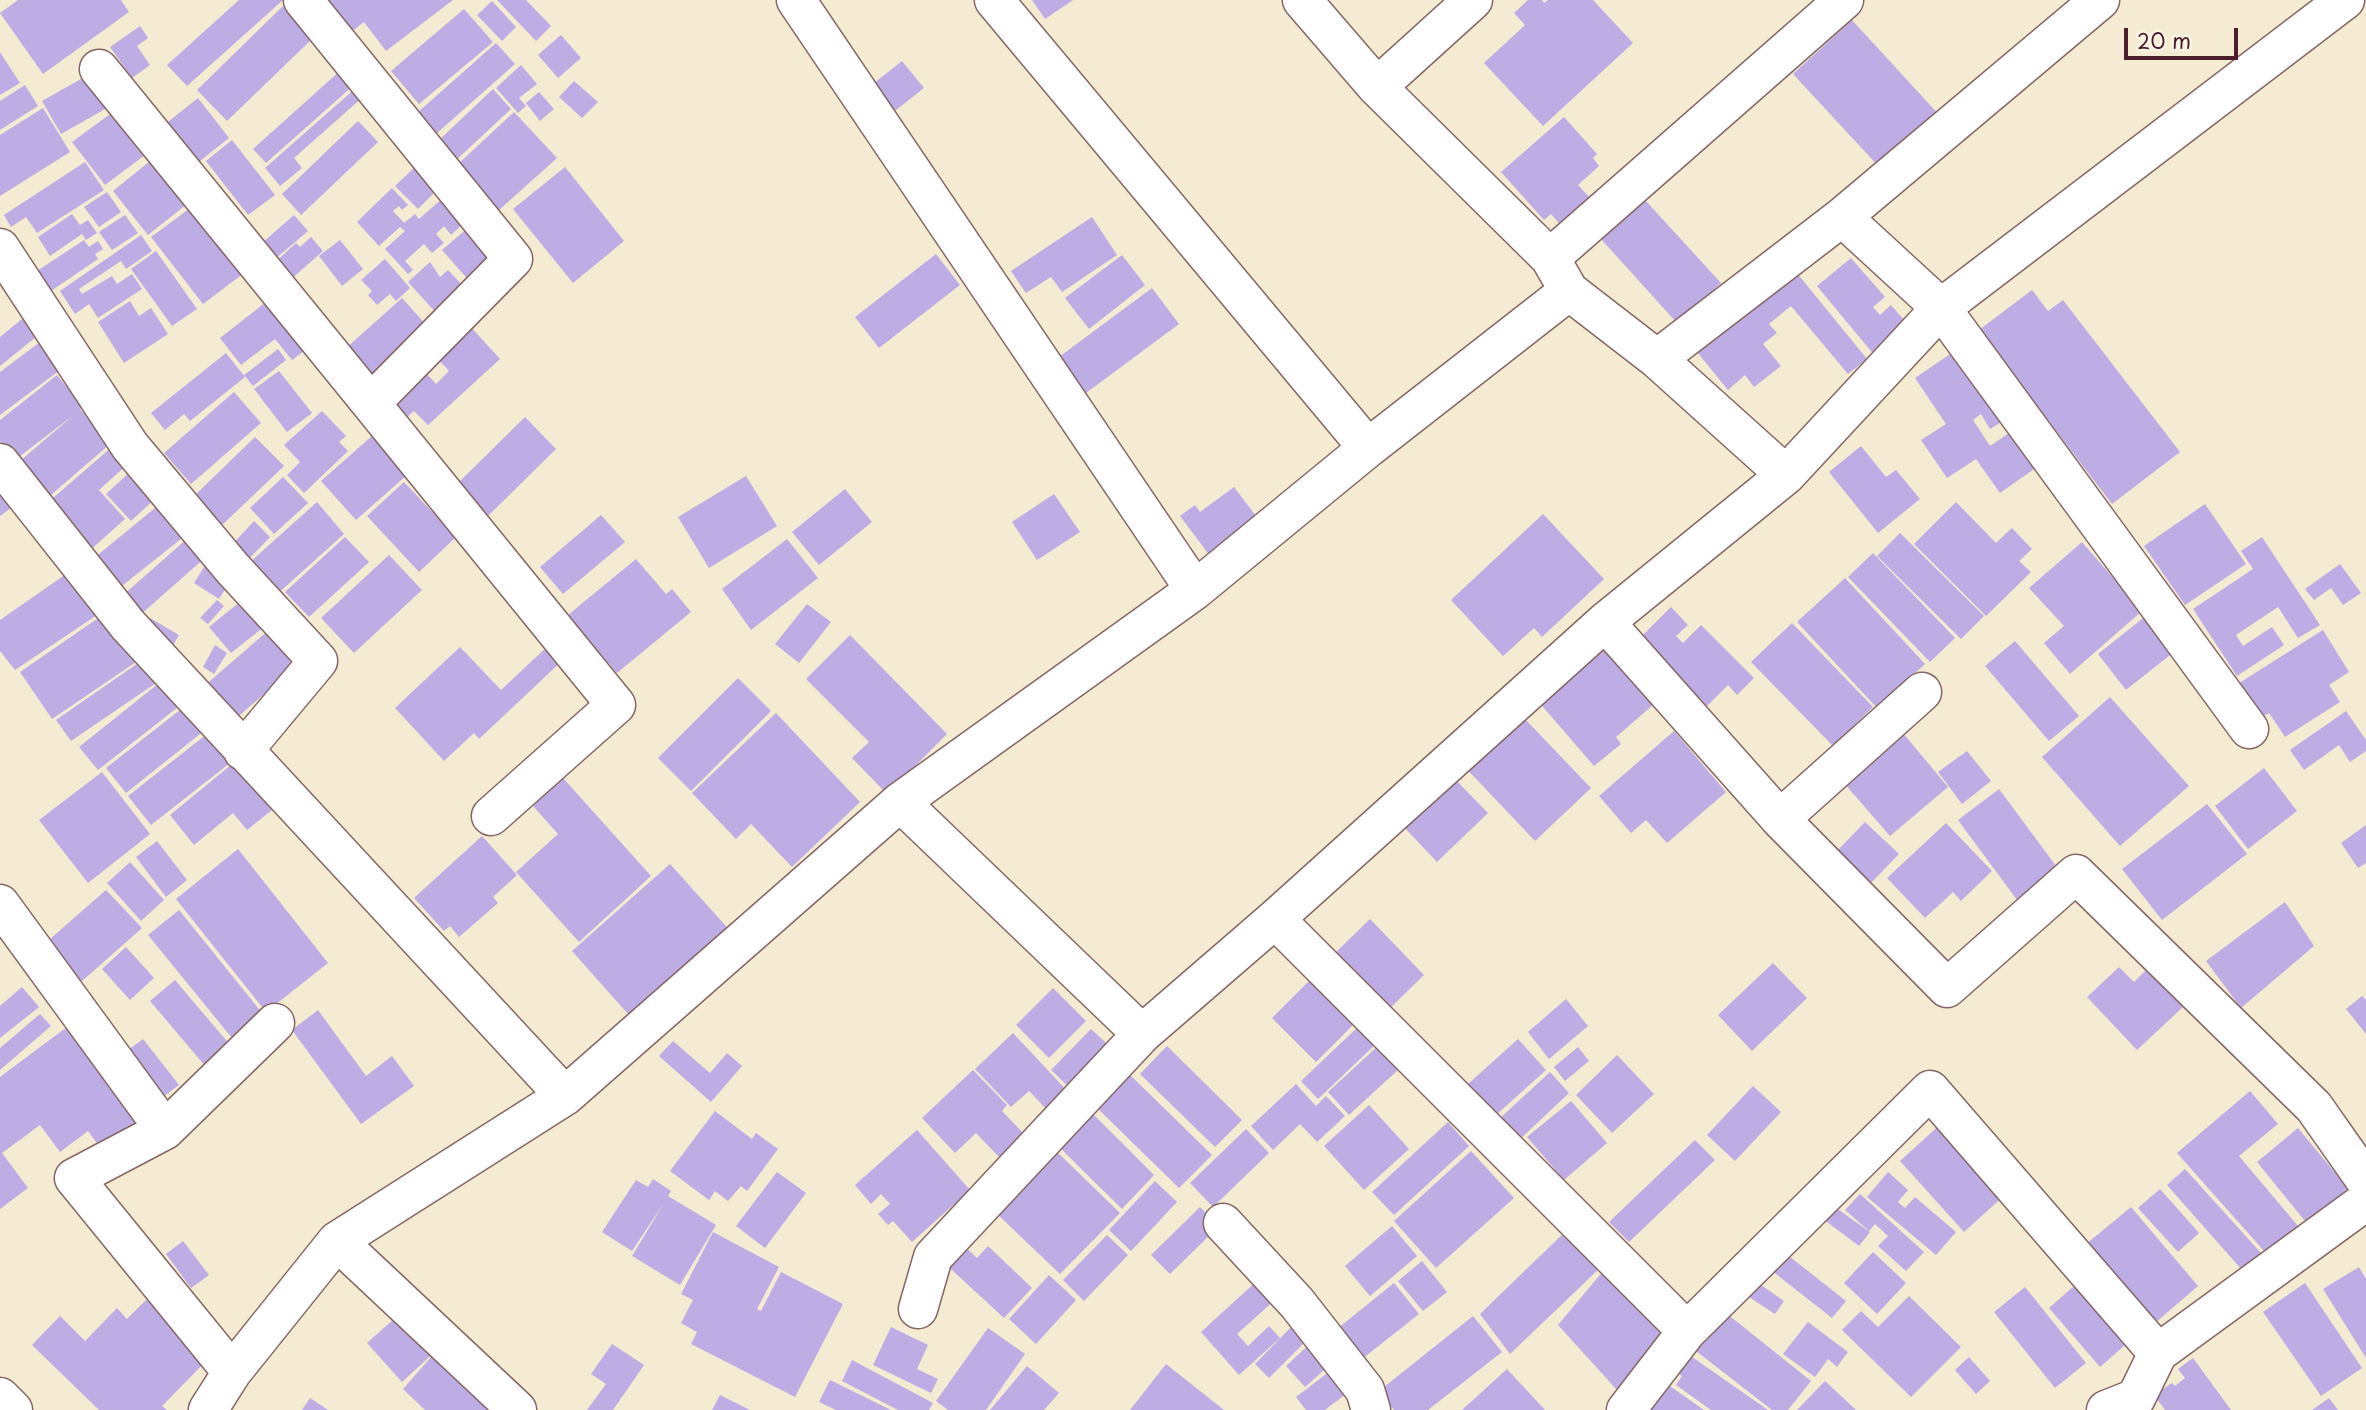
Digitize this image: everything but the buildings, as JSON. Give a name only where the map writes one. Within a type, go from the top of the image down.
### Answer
[{"type":"street","points":[[303,0],[513,259],[372,402]]},
{"type":"street","points":[[796,0],[1195,590]]},
{"type":"street","points":[[994,0],[1368,448]]},
{"type":"street","points":[[1302,0],[1377,87],[1550,258],[1570,291],[1657,359],[1786,475]]},
{"type":"street","points":[[1377,87],[1473,0]]},
{"type":"street","points":[[1550,258],[1844,0]]},
{"type":"street","points":[[1657,359],[1842,217],[2100,0]]},
{"type":"street","points":[[918,1309],[933,1257],[1142,1034],[1275,919],[1605,622],[1786,475],[1941,308],[2346,0]]},
{"type":"street","points":[[99,69],[616,705],[491,816]]},
{"type":"street","points":[[1842,217],[1941,308],[2249,729]]},
{"type":"street","points":[[0,248],[130,446],[233,569],[318,661],[243,751]]},
{"type":"street","points":[[208,1410],[232,1372],[337,1241],[565,1096],[900,803],[1195,590],[1368,448],[1570,291]]},
{"type":"street","points":[[0,463],[128,625],[565,1096]]},
{"type":"street","points":[[1605,622],[1780,819],[1947,988],[2076,874],[2314,1107],[2366,1181]]},
{"type":"street","points":[[1780,819],[1922,692]]},
{"type":"street","points":[[900,803],[1142,1034]]},
{"type":"street","points":[[0,904],[165,1130]]},
{"type":"street","points":[[1275,919],[1687,1331]]},
{"type":"street","points":[[232,1372],[74,1178],[165,1130],[275,1023]]},
{"type":"street","points":[[1626,1410],[1687,1331],[1930,1090],[2158,1353]]},
{"type":"street","points":[[2129,1406],[2158,1353],[2366,1201]]},
{"type":"street","points":[[1223,1223],[1297,1303],[1365,1390],[1371,1410]]},
{"type":"street","points":[[337,1241],[517,1410]]},
{"type":"street","points":[[0,1397],[13,1410]]}]
